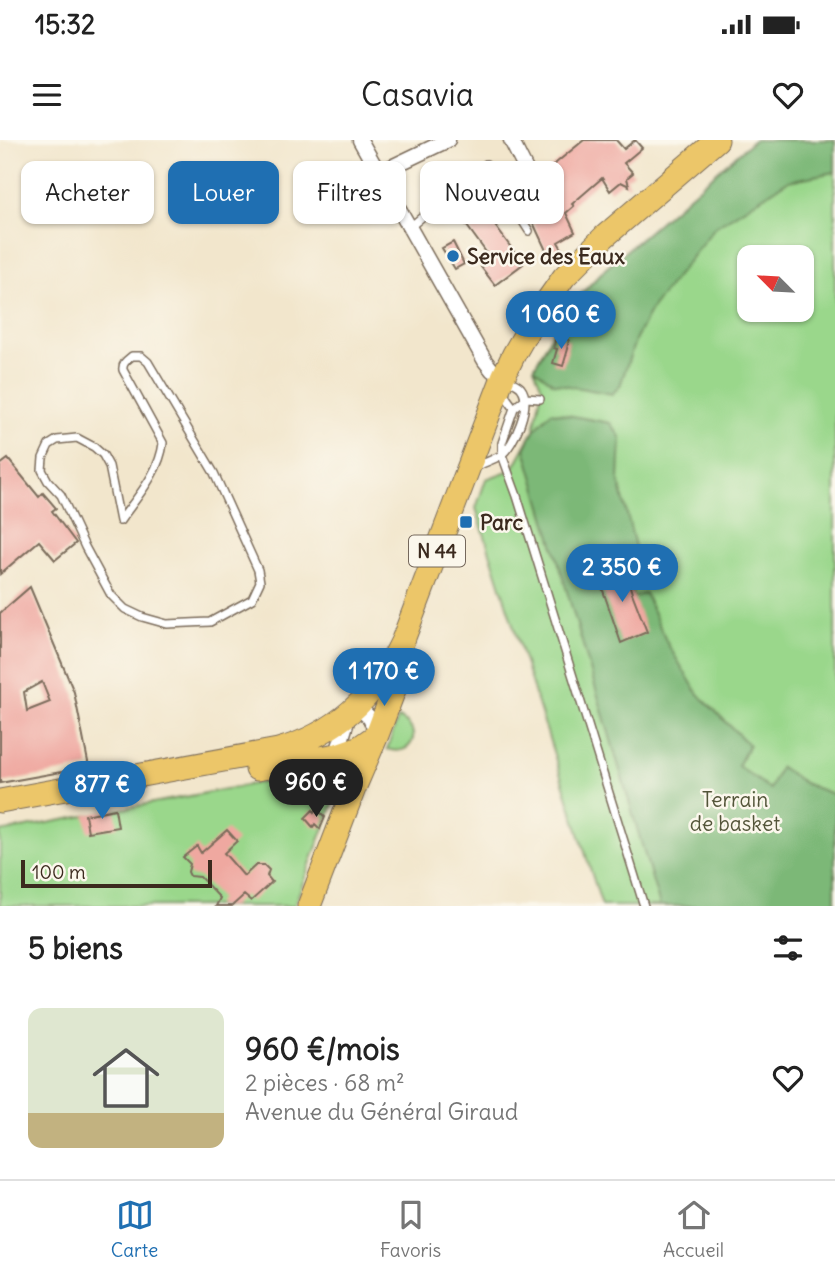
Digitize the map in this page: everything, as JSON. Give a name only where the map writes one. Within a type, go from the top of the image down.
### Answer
[{"type":"main road","name":"N 44","points":[[377,735],[480,465],[550,295],[580,260],[717,140]]},
{"type":"main road","name":"N 44","points":[[0,801],[278,750],[333,726],[353,710],[383,677],[403,640],[511,390],[521,360],[542,326],[595,263],[625,234],[735,140]]},
{"type":"main road","points":[[0,816],[337,755],[360,747],[377,735]]},
{"type":"main road","points":[[309,906],[377,735]]},
{"type":"street","points":[[360,140],[372,161]]},
{"type":"street","points":[[404,161],[448,140]]},
{"type":"street","points":[[511,140],[522,161]]},
{"type":"street","points":[[406,220],[485,361],[511,390]]},
{"type":"street","points":[[362,768],[330,776],[353,710],[370,718],[377,735]]},
{"type":"lane","points":[[410,227],[486,164],[528,230]]},
{"type":"lane","points":[[132,356],[141,356],[148,362],[214,474],[258,570],[260,582],[252,599],[210,622],[167,624],[125,609],[111,595],[61,495],[42,470],[43,458],[49,445],[57,440],[77,438],[103,455],[109,466],[120,521],[162,456],[163,443],[123,367],[132,356]]},
{"type":"lane","points":[[511,390],[540,399]]},
{"type":"lane","points":[[480,465],[502,455],[512,442],[522,418],[511,390]]},
{"type":"lane","points":[[511,390],[502,455],[644,906]]},
{"type":"green space","name":"Terrain de basket","points":[[754,140],[835,140],[835,906],[602,906],[476,508],[486,479],[508,471],[515,465],[534,430],[542,388],[534,368],[558,322],[604,270]]},
{"type":"green space","points":[[754,140],[835,140],[835,172],[788,181],[715,227],[652,308],[636,338],[620,386],[612,394],[553,383],[534,368],[566,311],[604,270]]},
{"type":"green space","name":"Terrain de basket","points":[[551,412],[610,423],[621,438],[619,481],[639,563],[628,579],[634,597],[645,593],[667,643],[698,694],[749,745],[738,766],[770,789],[780,767],[806,784],[835,795],[835,906],[660,906],[525,449],[534,430]]},
{"type":"green space","points":[[398,718],[411,728],[413,735],[409,746],[396,751],[387,749]]},
{"type":"green space","points":[[306,774],[329,799],[335,799],[294,906],[0,906],[0,832]]},
{"type":"building","points":[[584,140],[616,140],[624,149],[635,140],[642,148],[624,163],[633,173],[627,178],[629,186],[621,182],[610,191],[602,178],[572,204],[574,206],[566,213],[575,232],[558,242],[562,249],[550,259],[534,224],[564,224],[564,161],[558,161]]},
{"type":"building","points":[[466,224],[494,224],[523,264],[495,285],[481,267],[491,259]]},
{"type":"building","name":"Service des Eaux","points":[[453,242],[464,264],[455,269],[442,248]]},
{"type":"building","points":[[556,337],[569,340],[563,366],[553,363],[557,349],[554,348]]},
{"type":"building","points":[[8,459],[39,497],[43,493],[56,508],[52,511],[76,543],[55,560],[39,541],[0,574],[0,465]]},
{"type":"building","points":[[623,564],[647,632],[621,643],[598,576]]},
{"type":"building","points":[[30,587],[74,692],[89,767],[0,783],[0,613]],"holes":[[[42,682],[50,702],[27,711],[24,692]]]},
{"type":"building","points":[[115,809],[118,827],[88,832],[85,815]]},
{"type":"building","points":[[317,809],[325,817],[320,829],[315,824],[313,827],[305,818]]},
{"type":"building","points":[[227,830],[237,841],[224,853],[244,876],[256,865],[264,865],[269,870],[267,876],[272,882],[251,901],[244,895],[232,906],[216,906],[220,898],[200,877],[190,876],[190,864],[183,857],[197,846],[201,853]]},
{"type":"place","name":"Service des Eaux","points":[[453,256]]},
{"type":"place","name":"Parc","points":[[466,522]]}]
